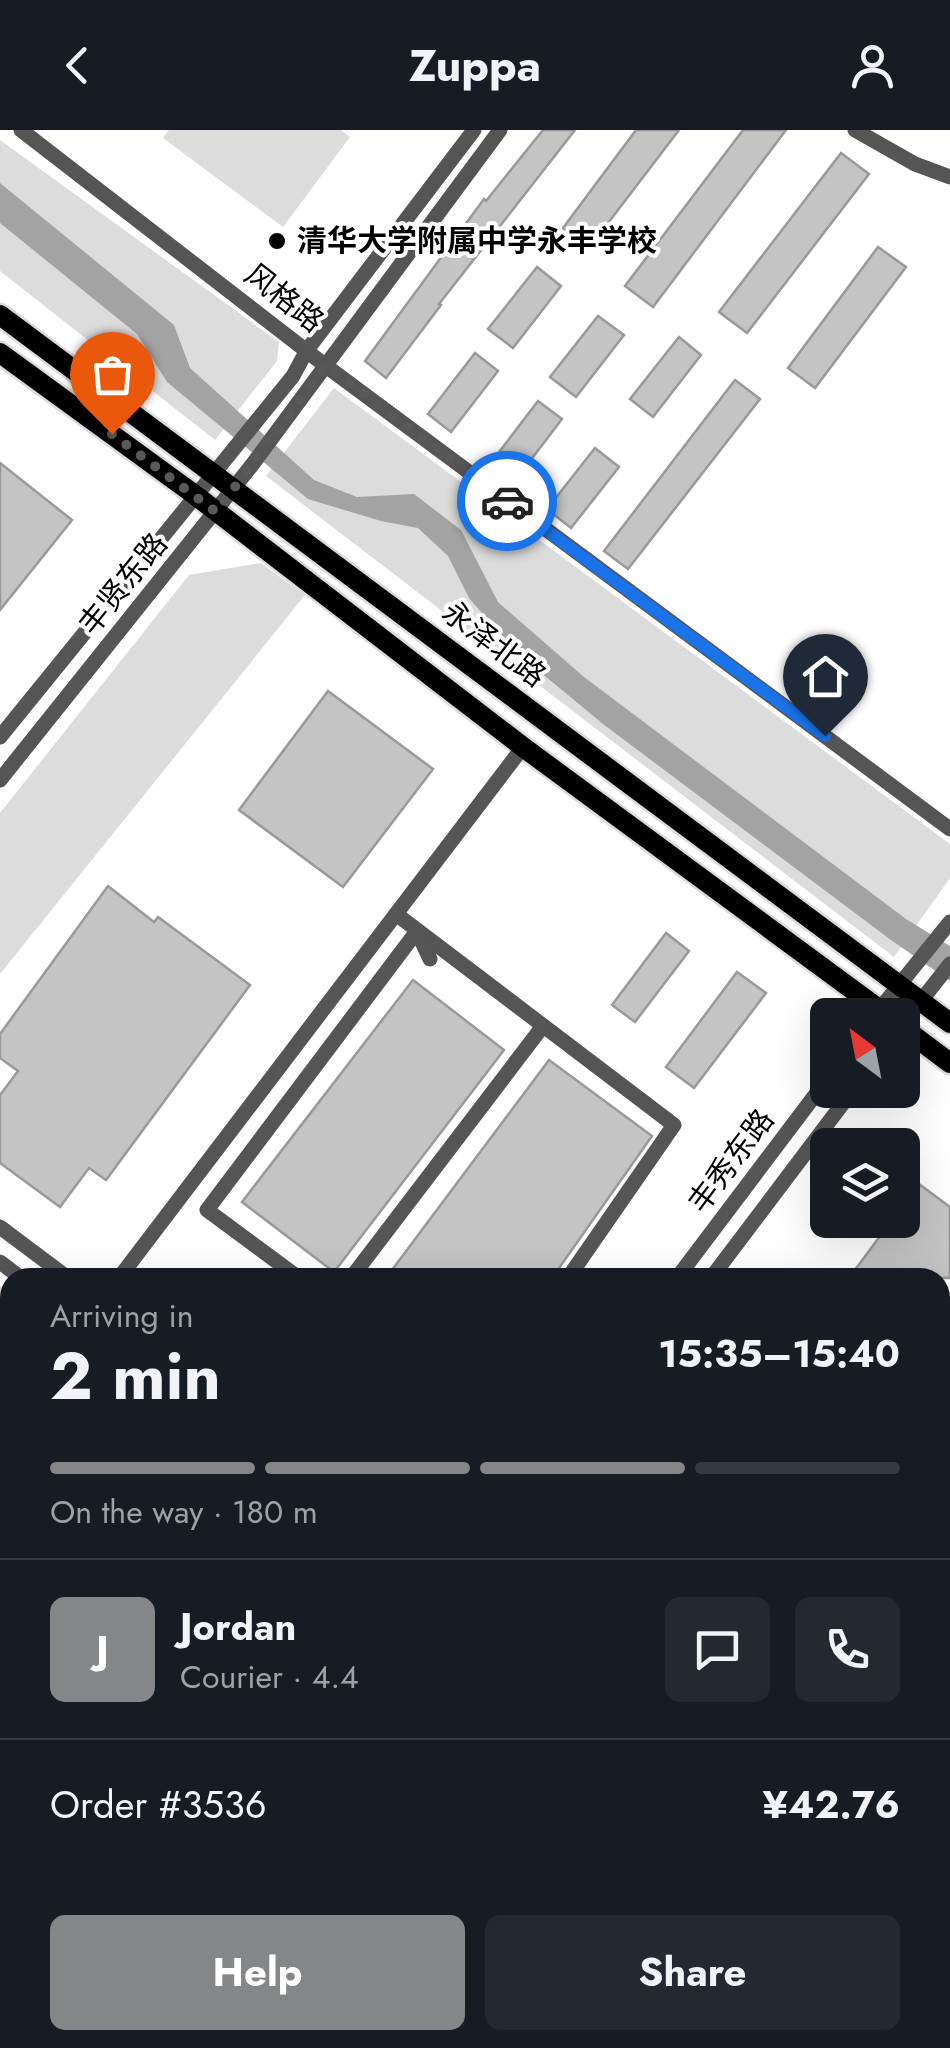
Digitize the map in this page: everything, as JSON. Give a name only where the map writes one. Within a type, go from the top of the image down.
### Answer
[{"type":"main road","name":"永泽北路","points":[[0,315],[950,1023]]},
{"type":"main road","points":[[0,353],[195,495],[522,747],[861,998]]},
{"type":"main road","points":[[920,1040],[950,1063]]},
{"type":"street","name":"风格路","points":[[20,130],[326,366],[950,829]]},
{"type":"street","name":"丰贤东路","points":[[0,738],[293,376],[307,350],[474,130]]},
{"type":"street","name":"丰贤东路","points":[[0,780],[252,466],[500,130]]},
{"type":"street","points":[[856,130],[914,164],[950,177]]},
{"type":"street","points":[[128,1268],[522,747]]},
{"type":"street","points":[[396,914],[674,1125],[575,1268]]},
{"type":"street","points":[[891,998],[950,922]]},
{"type":"street","points":[[417,930],[430,959]]},
{"type":"street","points":[[285,1268],[207,1210],[417,930]]},
{"type":"street","points":[[921,1001],[950,964]]},
{"type":"street","points":[[359,1268],[543,1026]]},
{"type":"street","name":"丰秀东路","points":[[686,1268],[810,1102]]},
{"type":"street","name":"丰秀东路","points":[[719,1268],[839,1108]]},
{"type":"street","points":[[0,1228],[54,1268]]},
{"type":"shaded area","points":[[169,130],[341,130],[350,137],[283,227],[163,138]]},
{"type":"shaded area","points":[[0,140],[279,342],[277,361],[215,440],[0,271]]},
{"type":"shaded area","points":[[0,183],[174,325],[190,368],[314,480],[357,497],[414,494],[461,530],[498,602],[584,677],[906,919],[950,946],[950,981],[603,724],[516,652],[469,598],[448,556],[418,528],[308,499],[167,382],[137,334],[0,223]]},
{"type":"shaded area","points":[[334,388],[950,844],[950,878],[894,957],[266,476]]},
{"type":"shaded area","points":[[261,563],[305,595],[0,974],[0,813],[189,575]]},
{"type":"building","points":[[543,130],[575,130],[386,378],[365,361],[484,199]]},
{"type":"building","points":[[636,130],[679,130],[589,248],[563,228]]},
{"type":"building","points":[[743,130],[786,130],[653,307],[625,286]]},
{"type":"building","points":[[841,153],[869,174],[747,333],[719,312]]},
{"type":"building","points":[[878,247],[906,267],[815,388],[788,368]]},
{"type":"building","points":[[537,267],[561,286],[513,348],[488,329]]},
{"type":"building","points":[[598,316],[624,335],[576,397],[550,377]]},
{"type":"building","points":[[679,337],[701,355],[653,417],[630,399]]},
{"type":"building","points":[[475,353],[498,371],[451,432],[428,414]]},
{"type":"building","points":[[735,380],[760,399],[628,569],[604,551]]},
{"type":"building","points":[[538,401],[562,419],[514,482],[490,464]]},
{"type":"building","points":[[595,448],[619,467],[571,528],[547,509]]},
{"type":"building","points":[[0,463],[72,520],[0,610]]},
{"type":"building","points":[[328,691],[433,769],[343,887],[239,810]]},
{"type":"building","points":[[108,886],[154,922],[158,917],[250,985],[106,1180],[89,1168],[60,1207],[0,1163],[0,1095],[18,1071],[0,1058],[0,1034]]},
{"type":"building","points":[[666,933],[689,951],[635,1022],[612,1005]]},
{"type":"building","points":[[737,972],[766,993],[694,1088],[666,1067]]},
{"type":"building","points":[[413,980],[504,1050],[337,1268],[329,1268],[242,1202]]},
{"type":"building","points":[[549,1060],[652,1136],[559,1268],[393,1268]]},
{"type":"building","points":[[920,1185],[950,1207],[950,1268],[856,1268],[879,1238],[920,1238]]},
{"type":"way so far","points":[[112,434],[216,512],[326,366],[507,501]]},
{"type":"place","name":"清华大学附属中学永丰学校","points":[[277,241]]},
{"type":"route","points":[[507,501],[825,736]]}]
